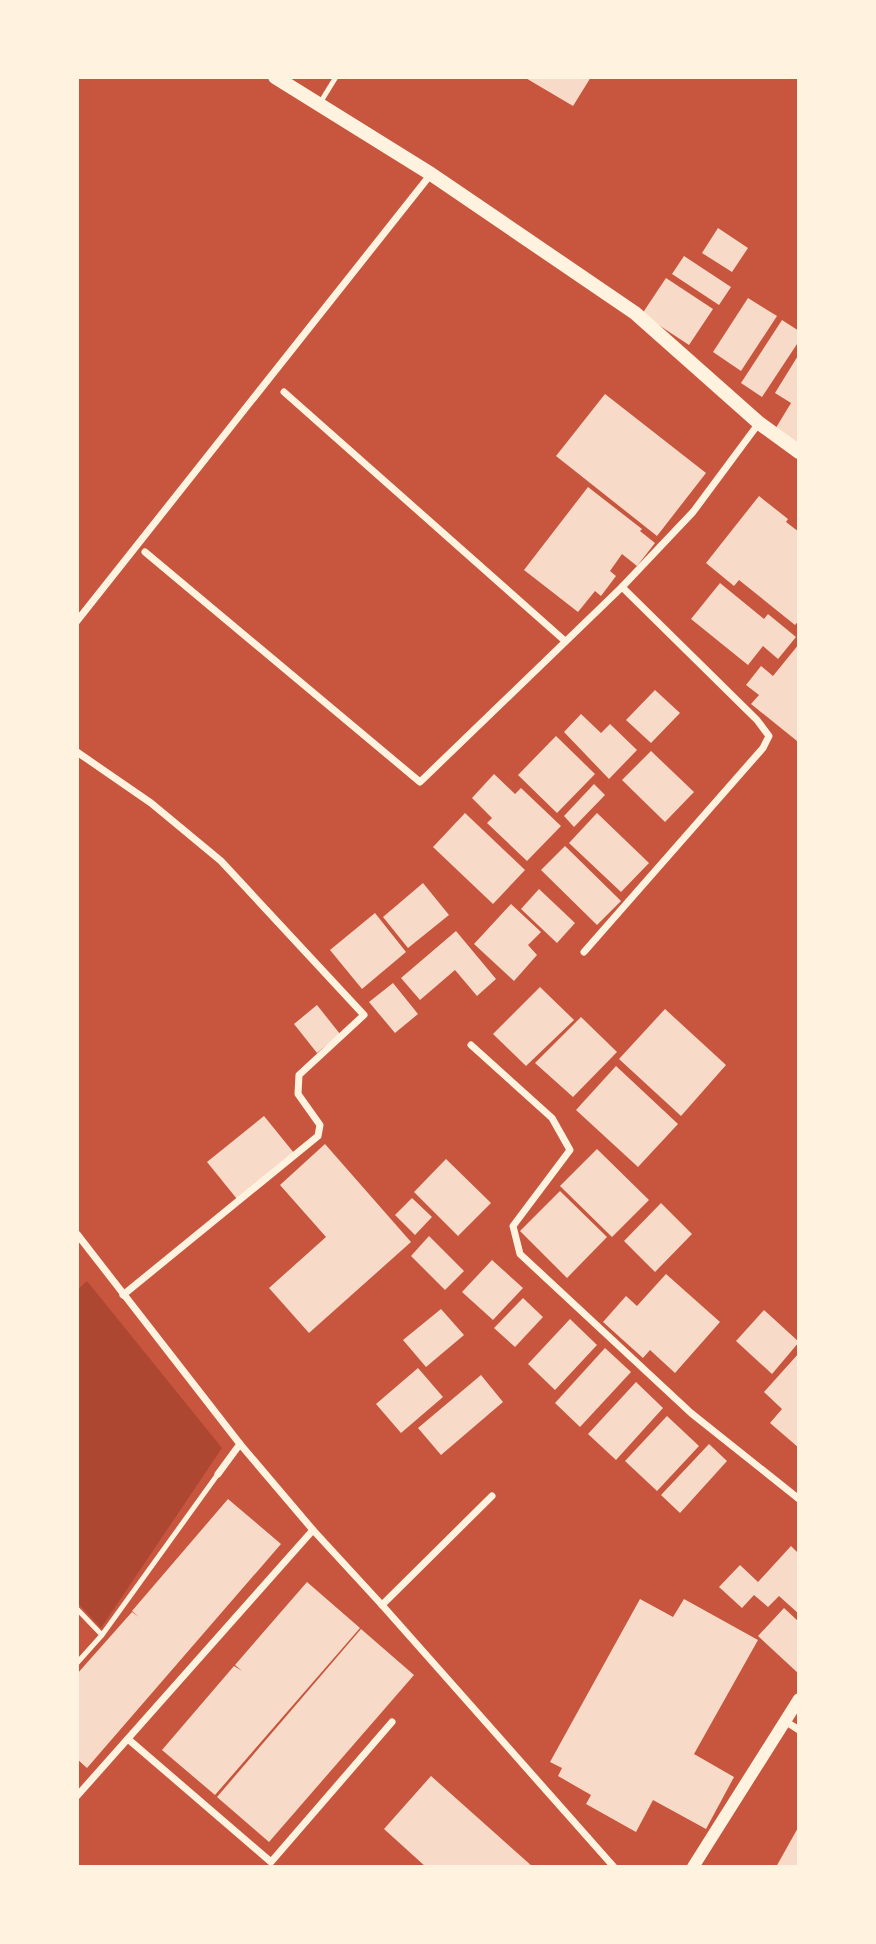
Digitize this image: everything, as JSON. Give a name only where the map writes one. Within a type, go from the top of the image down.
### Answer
[{"type":"main road","points":[[275,77],[430,174],[635,313],[759,423],[799,452]]},
{"type":"street","points":[[77,621],[430,174]]},
{"type":"street","points":[[284,392],[565,641]]},
{"type":"street","points":[[145,552],[420,782],[622,587],[693,512],[759,423]]},
{"type":"street","points":[[584,952],[763,748],[769,736],[757,720],[622,587]]},
{"type":"street","points":[[77,752],[150,803],[221,861],[364,1015],[299,1075],[298,1094],[320,1125],[318,1136],[124,1295]]},
{"type":"street","points":[[471,1045],[552,1118],[570,1150],[513,1226],[520,1254],[691,1413],[799,1499]]},
{"type":"street","points":[[77,1234],[240,1444],[313,1530],[614,1867]]},
{"type":"street","points":[[218,1474],[240,1444]]},
{"type":"street","points":[[382,1605],[492,1496]]},
{"type":"street","points":[[77,1796],[313,1530]]},
{"type":"street","points":[[693,1867],[799,1699]]},
{"type":"street","points":[[784,1721],[799,1730]]},
{"type":"street","points":[[128,1740],[271,1862],[392,1722]]},
{"type":"lane","points":[[320,103],[336,77]]},
{"type":"lane","points":[[77,1663],[102,1635],[218,1474]]},
{"type":"lane","points":[[77,1609],[102,1635]]},
{"type":"shaded area","points":[[87,1281],[222,1448],[101,1628],[77,1602],[77,1290]]},
{"type":"building","points":[[524,77],[591,77],[573,106]]},
{"type":"building","points":[[718,228],[748,248],[732,272],[702,253]]},
{"type":"building","points":[[684,256],[731,287],[719,305],[672,274]]},
{"type":"building","points":[[666,278],[713,309],[689,345],[642,314]]},
{"type":"building","points":[[748,298],[777,316],[741,371],[713,352]]},
{"type":"building","points":[[782,320],[799,331],[799,341],[762,397],[741,383]]},
{"type":"building","points":[[799,354],[799,446],[774,431],[791,403],[775,393]]},
{"type":"building","points":[[605,394],[706,473],[657,536],[556,456]]},
{"type":"building","points":[[588,487],[642,529],[640,531],[655,543],[637,566],[622,554],[610,571],[616,576],[601,596],[595,591],[578,612],[524,570]]},
{"type":"building","points":[[759,496],[788,519],[786,522],[799,532],[799,620],[795,625],[739,580],[734,586],[706,563]]},
{"type":"building","points":[[720,583],[764,619],[768,614],[796,637],[778,659],[763,646],[748,665],[691,619]]},
{"type":"building","points":[[799,644],[797,741],[751,704],[759,695],[746,685],[761,666],[773,676]]},
{"type":"building","points":[[655,690],[680,713],[651,743],[626,720]]},
{"type":"building","points":[[581,714],[601,733],[610,724],[637,750],[609,779],[564,732]]},
{"type":"building","points":[[556,736],[595,774],[557,813],[518,775]]},
{"type":"building","points":[[651,751],[694,792],[665,822],[622,780]]},
{"type":"building","points":[[494,774],[515,794],[521,788],[561,826],[527,861],[487,823],[492,818],[472,798]]},
{"type":"building","points":[[594,784],[605,795],[574,827],[564,816]]},
{"type":"building","points":[[465,813],[525,870],[493,904],[433,847]]},
{"type":"building","points":[[597,813],[649,863],[621,892],[569,843]]},
{"type":"building","points":[[565,846],[621,901],[597,925],[541,870]]},
{"type":"building","points":[[423,883],[449,915],[408,948],[383,917]]},
{"type":"building","points":[[539,889],[575,923],[557,943],[521,909]]},
{"type":"building","points":[[511,904],[541,932],[528,945],[537,955],[514,981],[474,944]]},
{"type":"building","points":[[375,913],[406,952],[362,989],[330,950]]},
{"type":"building","points":[[456,931],[496,979],[477,996],[455,970],[420,1000],[401,978]]},
{"type":"building","points":[[393,983],[418,1014],[395,1033],[369,1002]]},
{"type":"building","points":[[540,987],[574,1020],[526,1066],[493,1034]]},
{"type":"building","points":[[317,1005],[340,1034],[317,1053],[294,1024]]},
{"type":"building","points":[[665,1009],[726,1065],[681,1116],[619,1059]]},
{"type":"building","points":[[581,1017],[617,1052],[573,1097],[535,1063]]},
{"type":"building","points":[[616,1066],[678,1124],[638,1167],[576,1110]]},
{"type":"building","points":[[264,1116],[294,1153],[237,1199],[207,1162]]},
{"type":"building","points":[[325,1144],[411,1242],[309,1333],[269,1288],[326,1237],[280,1185]]},
{"type":"building","points":[[597,1149],[649,1200],[612,1237],[560,1186]]},
{"type":"building","points":[[446,1159],[491,1203],[458,1236],[414,1192]]},
{"type":"building","points":[[560,1191],[607,1237],[567,1278],[520,1231]]},
{"type":"building","points":[[412,1198],[432,1217],[415,1235],[395,1215]]},
{"type":"building","points":[[661,1203],[692,1234],[655,1272],[624,1241]]},
{"type":"building","points":[[429,1236],[464,1271],[445,1290],[411,1256]]},
{"type":"building","points":[[492,1260],[523,1288],[493,1320],[462,1292]]},
{"type":"building","points":[[666,1274],[720,1322],[675,1373],[650,1350],[643,1358],[603,1322],[626,1296],[637,1306]]},
{"type":"building","points":[[523,1298],[543,1317],[515,1347],[494,1328]]},
{"type":"building","points":[[441,1309],[464,1335],[426,1367],[403,1340]]},
{"type":"building","points":[[764,1310],[799,1342],[772,1374],[736,1341]]},
{"type":"building","points":[[570,1319],[597,1345],[555,1390],[528,1364]]},
{"type":"building","points":[[605,1348],[631,1372],[580,1427],[555,1403]]},
{"type":"building","points":[[799,1353],[799,1448],[770,1423],[782,1409],[764,1392]]},
{"type":"building","points":[[418,1368],[443,1397],[401,1433],[376,1404]]},
{"type":"building","points":[[481,1375],[503,1402],[441,1455],[418,1428]]},
{"type":"building","points":[[636,1382],[663,1408],[616,1460],[588,1434]]},
{"type":"building","points":[[667,1416],[699,1446],[657,1491],[625,1461]]},
{"type":"building","points":[[709,1444],[727,1461],[680,1513],[661,1495]]},
{"type":"building","points":[[228,1499],[281,1544],[87,1768],[77,1759],[77,1674],[132,1612],[139,1617],[132,1611]]},
{"type":"building","points":[[791,1546],[799,1554],[799,1614],[779,1596],[768,1607],[754,1595],[742,1608],[719,1587],[740,1565],[758,1582]]},
{"type":"building","points":[[307,1582],[360,1628],[215,1795],[162,1750],[234,1666],[242,1671],[235,1665]]},
{"type":"building","points":[[640,1599],[673,1617],[684,1599],[758,1640],[694,1754],[734,1777],[706,1829],[653,1800],[636,1832],[586,1804],[591,1795],[558,1776],[562,1768],[550,1762]]},
{"type":"building","points":[[784,1608],[799,1622],[799,1674],[758,1636]]},
{"type":"building","points":[[361,1629],[414,1675],[269,1842],[217,1797]]},
{"type":"building","points":[[431,1776],[533,1867],[426,1867],[384,1829]]},
{"type":"building","points":[[799,1826],[799,1867],[776,1867]]}]
